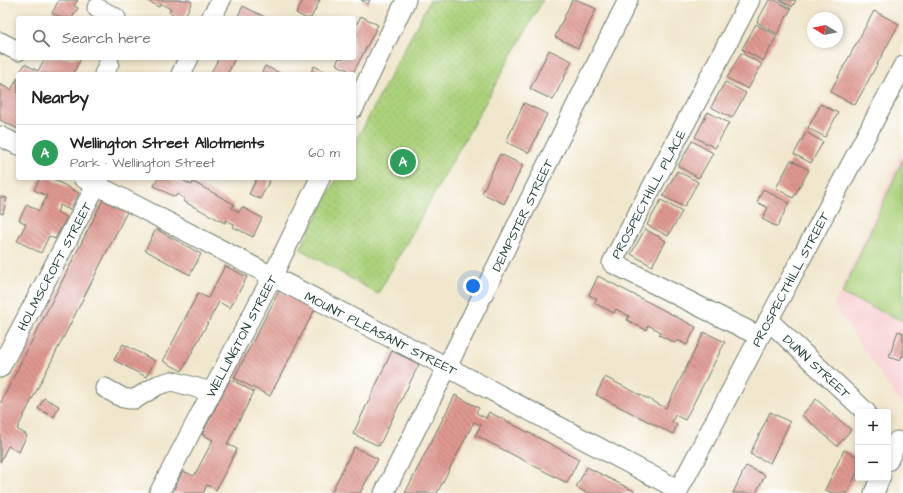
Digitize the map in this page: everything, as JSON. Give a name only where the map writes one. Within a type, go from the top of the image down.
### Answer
[{"type":"street","points":[[212,16],[221,0]]},
{"type":"street","points":[[356,104],[406,0]]},
{"type":"street","name":"DEMPSTER STREET","points":[[384,493],[628,0]]},
{"type":"street","name":"PROSPECTHILL PLACE","points":[[750,0],[612,263],[764,328]]},
{"type":"street","points":[[97,8],[112,16]]},
{"type":"street","points":[[0,42],[16,50]]},
{"type":"street","points":[[181,72],[188,60]]},
{"type":"street","name":"PROSPECTHILL STREET","points":[[678,492],[903,66]]},
{"type":"street","points":[[0,136],[16,144]]},
{"type":"street","name":"MOUNT PLEASANT STREET","points":[[93,180],[272,277],[447,367],[678,492]]},
{"type":"street","name":"HOLMSCROFT STREET","points":[[0,368],[93,180]]},
{"type":"street","name":"WELLINGTON STREET","points":[[159,493],[272,277],[319,180]]},
{"type":"street","name":"DUNN STREET","points":[[764,328],[862,409]]},
{"type":"street","points":[[105,388],[123,398],[129,399],[135,399],[158,385],[172,381],[212,392]]},
{"type":"street","points":[[891,453],[896,439]]},
{"type":"street","points":[[874,493],[879,481]]},
{"type":"shaded area","points":[[903,148],[903,407],[834,306]]},
{"type":"green space","points":[[430,0],[543,0],[378,294],[300,249],[336,180],[356,180],[356,141]]},
{"type":"green space","points":[[903,159],[903,321],[842,294]]},
{"type":"building","points":[[59,0],[78,0],[74,6],[78,8],[73,16],[58,16],[52,13]]},
{"type":"building","points":[[146,0],[189,0],[192,2],[185,16],[176,16],[169,12],[171,9],[161,4],[159,7]]},
{"type":"building","points":[[303,0],[320,0],[312,16],[301,16],[296,13]]},
{"type":"building","points":[[361,0],[370,0],[368,4]]},
{"type":"building","points":[[572,0],[578,0],[596,9],[578,48],[555,37]]},
{"type":"building","points":[[769,0],[775,0],[791,9],[777,34],[757,22]]},
{"type":"building","points":[[779,0],[796,0],[792,7]]},
{"type":"building","points":[[243,6],[263,16],[238,16]]},
{"type":"building","points":[[874,11],[899,24],[855,105],[830,92]]},
{"type":"building","points":[[361,16],[378,25],[354,72],[351,72],[336,64],[338,60],[356,60],[356,25]]},
{"type":"building","points":[[756,24],[777,36],[763,61],[742,49]]},
{"type":"building","points":[[549,50],[572,61],[553,100],[530,89]]},
{"type":"building","points":[[741,53],[762,64],[748,89],[727,78]]},
{"type":"building","points":[[44,60],[80,60],[74,72],[20,72],[25,64],[38,71]]},
{"type":"building","points":[[218,60],[234,60],[228,72],[211,72]]},
{"type":"building","points":[[265,66],[278,72],[262,72]]},
{"type":"building","points":[[314,66],[326,72],[311,72]]},
{"type":"building","points":[[16,81],[16,128],[0,120],[0,84],[11,90]]},
{"type":"building","points":[[725,82],[746,93],[732,118],[711,107]]},
{"type":"building","points":[[524,103],[547,114],[529,153],[506,142]]},
{"type":"building","points":[[821,104],[838,113],[825,137],[808,128]]},
{"type":"building","points":[[708,112],[729,123],[715,148],[695,137]]},
{"type":"building","points":[[806,132],[823,142],[811,163],[794,154]]},
{"type":"building","points":[[692,141],[713,153],[699,178],[678,166]]},
{"type":"building","points":[[500,154],[523,165],[504,204],[482,193]]},
{"type":"building","points":[[791,160],[809,170],[793,198],[776,188]]},
{"type":"building","points":[[677,171],[698,182],[684,207],[663,196]]},
{"type":"building","points":[[39,180],[55,180],[79,193],[70,210],[60,205],[57,212],[67,217],[55,239],[49,236],[41,253],[17,241],[26,224],[19,220],[27,204],[39,211],[47,196],[34,190]]},
{"type":"building","points":[[157,180],[185,180],[184,181],[192,185],[193,182],[234,204],[232,208],[239,212],[242,207],[262,218],[253,237],[233,227],[234,224],[226,220],[225,223],[183,201],[185,199],[177,194],[175,197],[154,186]]},
{"type":"building","points":[[256,180],[270,180],[260,199],[249,194]]},
{"type":"building","points":[[763,189],[789,203],[777,227],[762,219],[768,208],[757,202]]},
{"type":"building","points":[[0,197],[7,198],[3,214],[0,213]]},
{"type":"building","points":[[103,200],[127,212],[17,429],[27,435],[19,452],[8,446],[0,462],[0,404]]},
{"type":"building","points":[[661,200],[682,212],[668,236],[647,225]]},
{"type":"building","points":[[156,229],[201,254],[190,275],[145,250]]},
{"type":"building","points":[[645,229],[666,241],[652,266],[631,254]]},
{"type":"building","points":[[225,266],[247,277],[230,308],[219,302],[182,371],[163,361],[198,293],[208,298]]},
{"type":"building","points":[[598,276],[696,327],[687,345],[677,340],[675,343],[659,335],[661,332],[648,325],[646,330],[627,320],[629,316],[616,309],[614,313],[594,303],[597,299],[589,295]]},
{"type":"building","points":[[279,291],[315,309],[270,396],[234,378]]},
{"type":"building","points":[[898,331],[903,333],[903,357],[902,356],[900,361],[889,357]]},
{"type":"building","points":[[704,332],[725,342],[685,420],[675,415],[672,422],[677,425],[673,434],[596,395],[605,377],[666,408]]},
{"type":"building","points":[[123,344],[155,361],[146,377],[114,360]]},
{"type":"building","points":[[392,351],[419,364],[379,446],[353,434]]},
{"type":"building","points":[[230,379],[254,392],[227,444],[237,449],[216,490],[207,485],[203,493],[172,493],[183,471],[194,476],[213,440],[202,434]]},
{"type":"building","points":[[455,395],[479,408],[476,413],[486,418],[489,412],[579,459],[567,483],[475,435],[481,425],[474,422],[437,493],[405,493]]},
{"type":"building","points":[[44,398],[59,406],[54,417],[38,409]]},
{"type":"building","points":[[816,399],[851,430],[837,446],[802,415]]},
{"type":"building","points":[[770,412],[790,422],[770,463],[750,454]]},
{"type":"building","points":[[354,447],[378,459],[360,493],[331,493]]},
{"type":"building","points":[[844,450],[855,456],[855,477],[847,493],[832,493],[825,490]]},
{"type":"building","points":[[746,466],[765,475],[756,493],[733,493]]},
{"type":"building","points":[[587,467],[634,491],[633,493],[587,493],[576,487]]},
{"type":"place","name":"Wellington Street Allotments","points":[[403,162]]}]
